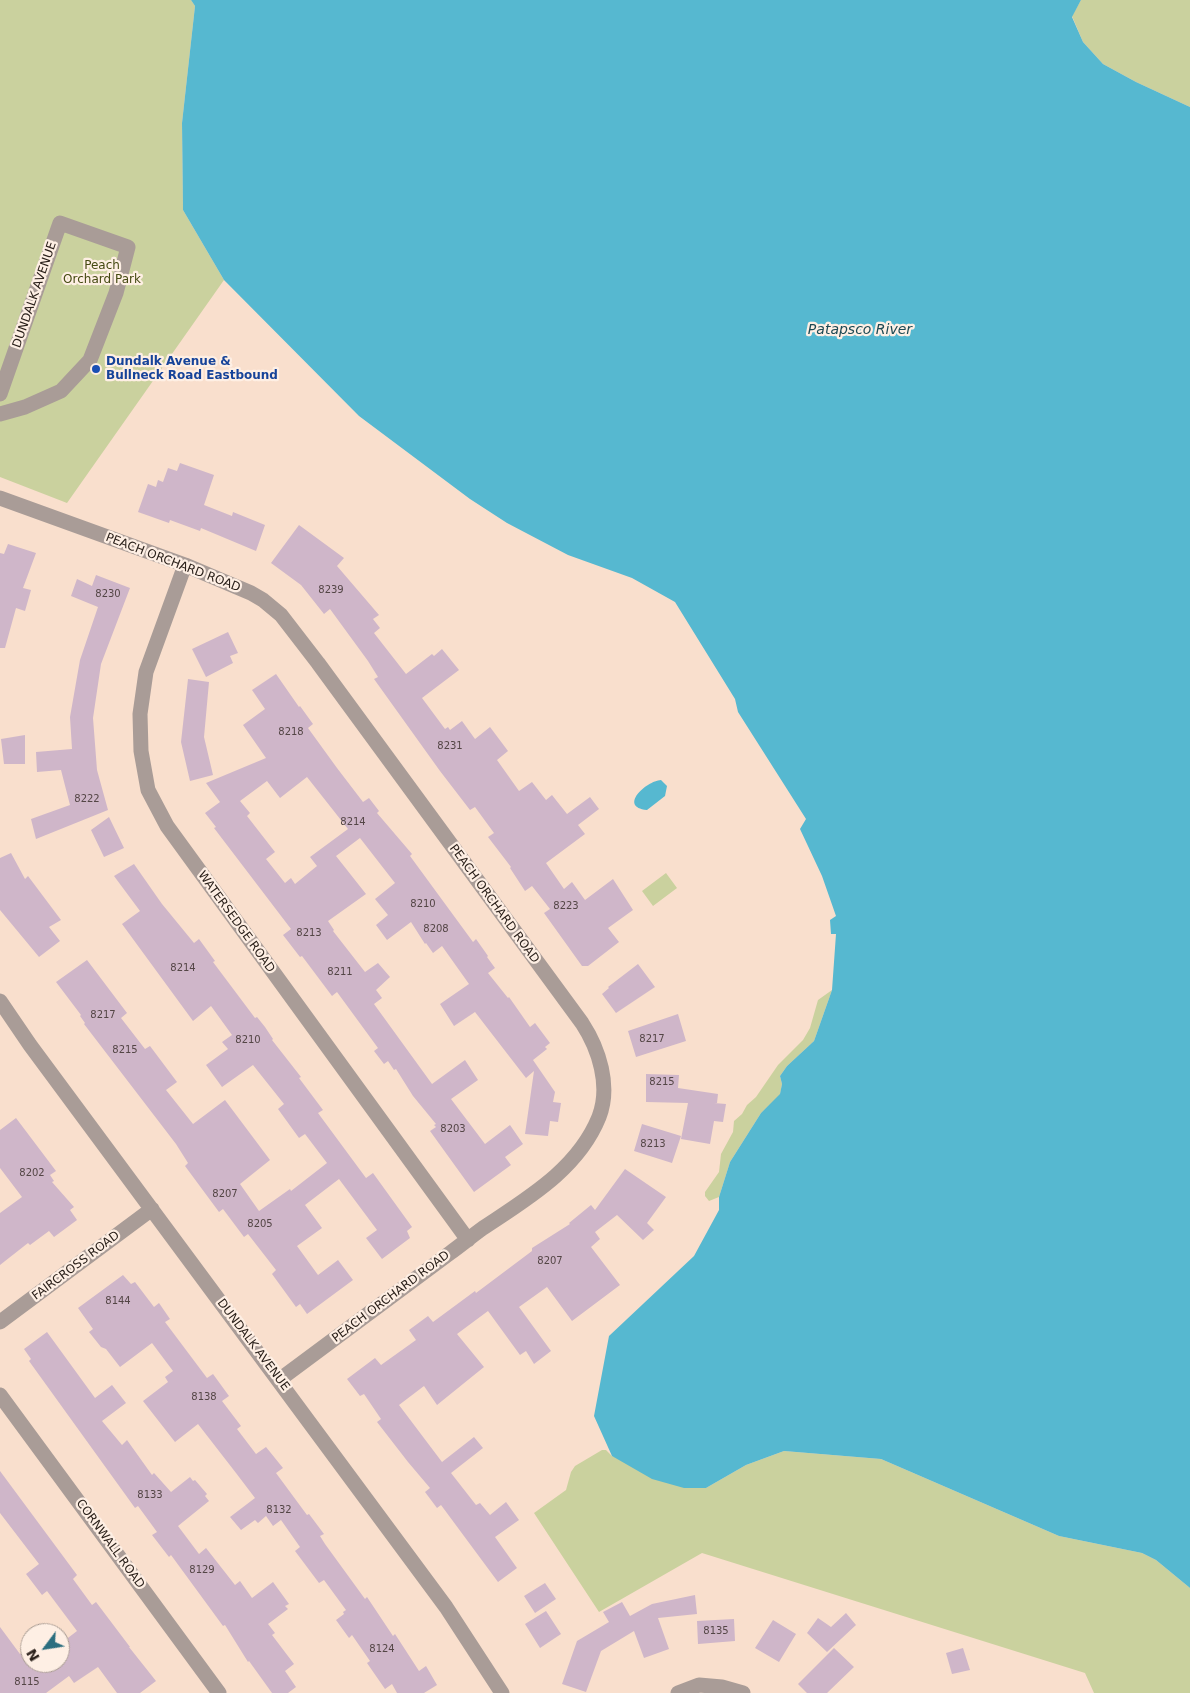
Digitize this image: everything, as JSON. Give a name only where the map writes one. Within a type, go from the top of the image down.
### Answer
[{"type":"street","name":"DUNDALK AVENUE","points":[[0,394],[60,223],[128,247],[116,293],[90,360],[61,391],[26,407],[0,414]]},
{"type":"street","name":"PEACH ORCHARD ROAD","points":[[0,498],[185,565],[251,593],[281,615],[582,1023],[598,1057],[602,1074],[603,1101],[600,1115],[588,1140],[563,1171],[518,1206],[468,1240],[279,1380]]},
{"type":"street","name":"WATERSEDGE ROAD","points":[[185,565],[146,672],[140,714],[140,740],[142,765],[148,790],[166,826],[468,1240]]},
{"type":"street","name":"DUNDALK AVENUE","points":[[0,1000],[30,1045],[446,1607],[502,1693]]},
{"type":"street","name":"FAIRCROSS ROAD","points":[[0,1322],[152,1209]]},
{"type":"street","name":"CORNWALL ROAD","points":[[0,1395],[219,1693]]},
{"type":"street","points":[[678,1693],[699,1685],[722,1686],[743,1693]]},
{"type":"green space","name":"Peach Orchard Park","points":[[0,0],[191,0],[195,6],[182,123],[183,210],[224,280],[67,503],[0,477]]},
{"type":"green space","points":[[1081,0],[1190,0],[1190,107],[1136,82],[1103,64],[1083,42],[1072,16]]},
{"type":"green space","points":[[666,873],[677,888],[653,906],[642,891]]},
{"type":"green space","points":[[832,990],[814,1041],[787,1066],[780,1076],[782,1084],[780,1095],[761,1113],[730,1162],[719,1197],[709,1201],[705,1196],[705,1192],[719,1172],[721,1154],[733,1132],[734,1121],[756,1097],[778,1065],[803,1040],[810,1028],[818,1000]]},
{"type":"green space","points":[[602,1450],[606,1450],[612,1456],[706,1488],[746,1465],[784,1451],[881,1459],[1059,1536],[1142,1553],[1156,1560],[1190,1588],[1190,1693],[1094,1693],[1085,1673],[702,1553],[599,1612],[534,1513],[566,1490],[571,1472],[575,1466]]},
{"type":"water","name":"Patapsco River","points":[[191,0],[1081,0],[1072,17],[1083,42],[1103,64],[1136,82],[1190,107],[1190,1588],[1156,1560],[1142,1553],[1059,1536],[881,1459],[784,1451],[746,1465],[706,1488],[684,1488],[652,1479],[612,1456],[594,1416],[609,1336],[694,1256],[719,1210],[719,1197],[730,1162],[761,1113],[780,1094],[782,1084],[780,1076],[787,1066],[814,1041],[832,990],[836,934],[831,934],[830,920],[836,916],[822,876],[800,829],[806,819],[738,712],[735,699],[675,602],[632,578],[568,555],[507,523],[470,499],[359,416],[224,280],[183,210],[182,123],[195,6]]},
{"type":"water","points":[[661,780],[667,786],[665,796],[647,810],[639,808],[635,804],[638,794],[648,785]]},
{"type":"building","points":[[180,463],[214,475],[204,505],[232,516],[233,512],[265,525],[256,551],[201,528],[200,531],[170,520],[169,523],[138,512],[148,484],[156,487],[158,480],[163,482],[168,468],[177,471]]},
{"type":"building","points":[[299,525],[344,558],[337,566],[379,615],[373,619],[380,628],[374,633],[406,674],[432,654],[434,656],[442,649],[459,670],[422,698],[445,729],[448,727],[450,730],[462,721],[475,739],[490,727],[508,751],[497,760],[519,791],[532,782],[546,800],[552,795],[567,814],[590,797],[599,809],[578,825],[585,834],[546,863],[564,889],[572,882],[585,900],[613,879],[633,910],[608,928],[619,942],[588,966],[582,966],[544,913],[550,909],[532,886],[525,891],[511,867],[488,837],[494,833],[475,807],[470,810],[440,771],[374,679],[378,677],[368,661],[330,609],[324,614],[301,585],[271,563]]},
{"type":"building","points":[[8,544],[36,553],[23,588],[31,590],[25,611],[16,608],[5,648],[0,648],[0,553],[4,554]]},
{"type":"building","points":[[96,575],[130,588],[101,664],[93,718],[97,770],[108,810],[36,839],[31,819],[70,805],[61,770],[37,772],[36,752],[72,749],[70,717],[80,660],[98,607],[71,596],[77,579],[92,586]]},
{"type":"building","points":[[228,632],[238,653],[230,656],[233,663],[206,677],[192,649]]},
{"type":"building","points":[[276,674],[313,724],[308,728],[337,768],[363,802],[369,798],[379,811],[377,813],[412,854],[410,856],[473,942],[476,939],[495,968],[488,973],[509,997],[530,1027],[535,1023],[550,1043],[545,1047],[547,1049],[533,1060],[555,1092],[553,1102],[561,1103],[558,1122],[550,1121],[548,1136],[525,1134],[534,1071],[526,1078],[475,1012],[454,1026],[440,1004],[469,984],[442,946],[433,953],[411,922],[387,940],[376,925],[388,915],[375,899],[395,883],[360,838],[336,856],[366,894],[328,921],[333,931],[365,972],[378,963],[390,977],[376,990],[382,998],[374,1004],[432,1084],[465,1060],[478,1080],[451,1099],[485,1144],[510,1125],[523,1144],[505,1157],[511,1165],[474,1192],[430,1131],[436,1127],[434,1125],[436,1124],[413,1096],[396,1069],[394,1070],[388,1061],[384,1064],[374,1051],[378,1048],[337,992],[332,996],[302,956],[300,957],[283,935],[291,929],[214,828],[216,827],[205,813],[220,802],[206,783],[266,758],[243,725],[265,709],[252,690]],"holes":[[[307,777],[348,829],[310,857],[317,866],[295,884],[291,878],[285,883],[266,859],[275,852],[247,816],[250,813],[240,801],[267,781],[280,798]]]},
{"type":"building","points":[[188,679],[209,682],[204,737],[213,775],[190,781],[181,742]]},
{"type":"building","points":[[25,735],[25,764],[4,764],[1,739]]},
{"type":"building","points":[[109,817],[124,848],[104,857],[91,830]]},
{"type":"building","points":[[11,853],[25,879],[28,876],[61,920],[49,927],[60,941],[39,957],[0,910],[0,858]]},
{"type":"building","points":[[134,864],[162,904],[194,943],[199,939],[215,961],[213,962],[255,1018],[257,1017],[265,1027],[272,1040],[301,1077],[299,1078],[323,1110],[318,1113],[366,1178],[373,1173],[412,1227],[407,1231],[410,1238],[382,1259],[366,1238],[377,1230],[339,1179],[305,1205],[322,1228],[297,1246],[318,1275],[338,1260],[353,1280],[307,1314],[300,1304],[296,1307],[272,1274],[276,1270],[248,1234],[244,1237],[223,1209],[219,1212],[185,1166],[188,1163],[176,1144],[84,1024],[81,1015],[56,982],[87,960],[127,1013],[121,1018],[145,1049],[150,1046],[177,1082],[166,1090],[193,1124],[225,1100],[270,1160],[240,1184],[259,1211],[290,1189],[291,1191],[327,1163],[305,1134],[299,1138],[278,1109],[284,1104],[253,1065],[222,1087],[206,1065],[228,1049],[222,1042],[232,1035],[211,1006],[193,1021],[122,924],[140,911],[114,876]]},
{"type":"building","points":[[638,964],[655,987],[616,1013],[602,994],[608,987]]},
{"type":"building","points":[[678,1014],[686,1041],[636,1057],[628,1031]]},
{"type":"building","points":[[646,1074],[679,1075],[678,1088],[718,1094],[717,1103],[714,1103],[726,1104],[723,1122],[714,1121],[710,1144],[681,1139],[688,1103],[646,1102]]},
{"type":"building","points":[[16,1118],[56,1171],[50,1175],[54,1181],[52,1182],[74,1207],[70,1210],[77,1220],[54,1237],[49,1231],[30,1245],[28,1243],[0,1265],[0,1213],[22,1197],[0,1168],[0,1130]]},
{"type":"building","points":[[642,1124],[681,1136],[672,1163],[634,1151]]},
{"type":"building","points":[[625,1169],[666,1197],[647,1223],[654,1230],[643,1240],[617,1215],[595,1232],[600,1239],[591,1247],[620,1285],[572,1321],[547,1287],[519,1307],[551,1351],[534,1364],[526,1351],[520,1355],[488,1311],[457,1334],[484,1367],[437,1405],[424,1386],[399,1405],[442,1462],[474,1437],[483,1448],[451,1473],[476,1505],[480,1503],[490,1515],[506,1502],[519,1520],[495,1537],[517,1568],[498,1582],[441,1505],[437,1508],[425,1492],[430,1488],[377,1422],[381,1419],[364,1394],[360,1396],[347,1379],[375,1358],[381,1365],[416,1340],[409,1330],[428,1316],[433,1322],[475,1291],[476,1293],[532,1251],[532,1248],[570,1224],[591,1205],[595,1210]]},
{"type":"building","points":[[123,1275],[131,1284],[135,1282],[154,1307],[159,1303],[170,1319],[165,1322],[207,1378],[213,1374],[229,1396],[222,1401],[241,1426],[237,1429],[256,1454],[266,1447],[283,1468],[276,1473],[307,1515],[309,1514],[324,1534],[320,1536],[325,1544],[365,1599],[367,1597],[393,1636],[395,1634],[419,1671],[426,1666],[437,1685],[424,1693],[397,1693],[392,1684],[385,1689],[367,1663],[370,1661],[352,1635],[349,1638],[336,1620],[346,1610],[324,1580],[319,1583],[295,1551],[300,1547],[281,1520],[273,1526],[266,1516],[258,1523],[255,1520],[241,1530],[230,1517],[255,1498],[198,1424],[175,1442],[143,1401],[168,1382],[165,1377],[173,1371],[152,1343],[120,1367],[89,1332],[93,1329],[78,1308]]},
{"type":"building","points":[[47,1332],[95,1398],[112,1385],[126,1403],[102,1421],[122,1445],[127,1440],[152,1475],[154,1473],[171,1492],[190,1477],[207,1494],[205,1496],[209,1501],[178,1526],[199,1554],[206,1548],[235,1585],[240,1581],[252,1598],[273,1582],[289,1604],[285,1606],[288,1609],[268,1624],[275,1633],[272,1635],[294,1664],[285,1671],[296,1687],[288,1693],[272,1693],[248,1662],[225,1625],[223,1626],[171,1555],[169,1557],[152,1535],[157,1532],[138,1506],[135,1508],[29,1361],[31,1359],[24,1349]]},
{"type":"building","points":[[0,1471],[77,1575],[73,1579],[92,1605],[96,1602],[156,1681],[140,1693],[117,1693],[98,1667],[74,1683],[69,1676],[46,1693],[0,1693],[0,1627],[20,1654],[20,1673],[70,1673],[70,1636],[77,1631],[47,1591],[42,1595],[26,1574],[39,1564],[0,1513]]},
{"type":"building","points":[[545,1583],[556,1599],[535,1613],[524,1596]]},
{"type":"building","points":[[695,1595],[697,1614],[658,1618],[669,1649],[644,1658],[634,1631],[601,1651],[586,1692],[562,1684],[577,1641],[609,1622],[603,1612],[622,1602],[630,1616],[652,1604]]},
{"type":"building","points":[[546,1611],[561,1634],[540,1648],[525,1624]]},
{"type":"building","points":[[846,1613],[856,1625],[827,1652],[807,1633],[818,1618],[831,1627]]},
{"type":"building","points":[[734,1619],[735,1641],[698,1644],[697,1621]]},
{"type":"building","points":[[773,1620],[796,1634],[779,1662],[755,1648]]},
{"type":"building","points":[[834,1648],[854,1667],[827,1693],[807,1693],[798,1684]]},
{"type":"building","points":[[963,1648],[970,1670],[952,1674],[946,1653]]},
{"type":"place","name":"Dundalk Avenue & Bullneck Road Eastbound","points":[[96,369]]}]
